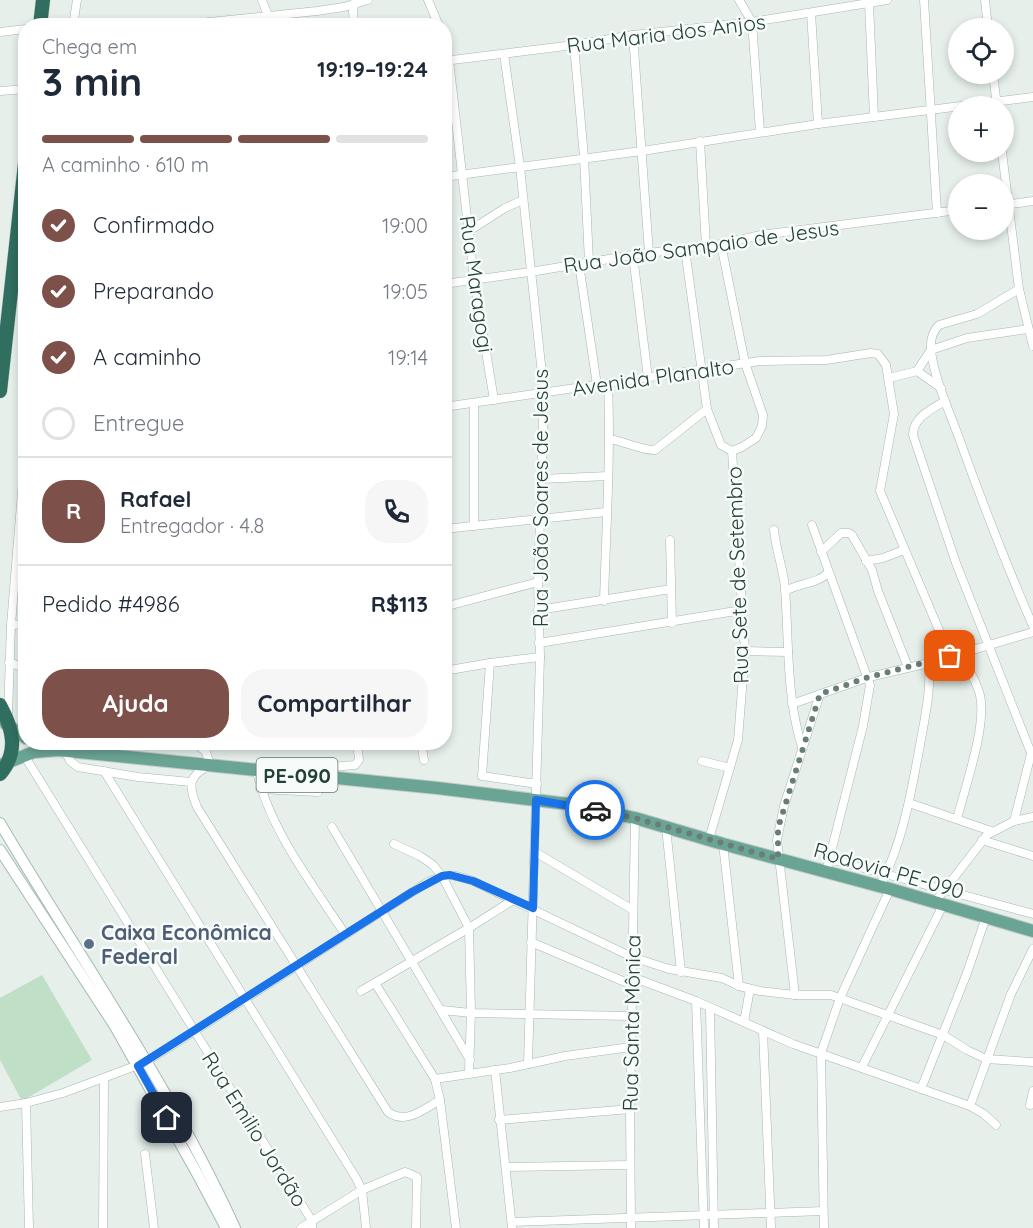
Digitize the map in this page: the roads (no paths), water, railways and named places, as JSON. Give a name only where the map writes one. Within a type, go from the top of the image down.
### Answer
[{"type":"highway","points":[[41,18],[43,0]]},
{"type":"highway","points":[[0,391],[18,228]]},
{"type":"highway","points":[[0,705],[13,745],[0,774]]},
{"type":"main road","points":[[6,722],[18,732]]},
{"type":"main road","name":"Rodovia PE-090","points":[[4,764],[33,752],[61,751],[536,800],[635,818],[1033,931]]},
{"type":"street","points":[[75,18],[77,0]]},
{"type":"street","points":[[262,0],[268,16]]},
{"type":"street","points":[[248,18],[317,11],[368,0]]},
{"type":"street","points":[[428,0],[436,18]]},
{"type":"street","points":[[739,0],[752,22],[760,132]]},
{"type":"street","name":"Rua Maria dos Anjos","points":[[452,60],[633,35],[752,22],[887,0]]},
{"type":"street","points":[[924,0],[937,213]]},
{"type":"street","points":[[985,0],[987,18]]},
{"type":"street","points":[[354,18],[355,2]]},
{"type":"street","points":[[869,3],[874,117]]},
{"type":"street","points":[[811,13],[818,124]]},
{"type":"street","points":[[0,32],[18,30]]},
{"type":"street","points":[[633,35],[649,253]]},
{"type":"street","points":[[574,45],[590,262]]},
{"type":"street","name":"Rua João Soares de Jesus","points":[[504,54],[520,167],[544,393],[538,582],[540,657],[537,784],[528,1064]]},
{"type":"street","points":[[0,91],[18,90]]},
{"type":"street","points":[[1014,100],[1033,97]]},
{"type":"street","name":"Rua Maragogi","points":[[452,101],[463,175],[474,279],[494,400]]},
{"type":"street","points":[[452,176],[642,151],[818,124],[948,108]]},
{"type":"street","points":[[700,141],[706,246]]},
{"type":"street","points":[[469,231],[505,208],[523,200]]},
{"type":"street","points":[[1014,203],[1033,201]]},
{"type":"street","name":"Rua João Sampaio de Jesus","points":[[452,283],[721,244],[761,235],[948,211]]},
{"type":"street","points":[[1011,240],[1019,290],[1033,346]]},
{"type":"street","points":[[685,249],[707,408],[721,445],[732,451],[756,438],[763,415],[745,363],[721,244]]},
{"type":"street","points":[[633,255],[648,378]]},
{"type":"street","points":[[579,264],[597,385]]},
{"type":"street","points":[[1019,290],[977,314],[939,325],[932,336],[931,350],[945,401],[991,527],[1033,626]]},
{"type":"street","points":[[950,656],[880,491],[881,478],[889,453],[894,414],[889,378],[916,370],[931,350],[967,338],[1028,329]]},
{"type":"street","name":"Avenida Planalto","points":[[452,406],[745,363],[826,360],[871,353],[878,354],[886,365],[889,378]]},
{"type":"street","points":[[916,370],[941,388]]},
{"type":"street","points":[[604,601],[610,439],[608,384]]},
{"type":"street","points":[[945,401],[926,412],[913,429],[956,563],[1032,756],[1014,821]]},
{"type":"street","points":[[474,403],[474,526]]},
{"type":"street","points":[[610,439],[631,443],[647,450],[655,450],[707,408]]},
{"type":"street","name":"Rua Sete de Setembro","points":[[709,839],[739,728],[745,651],[732,451]]},
{"type":"street","points":[[541,479],[608,476]]},
{"type":"street","points":[[452,528],[606,512]]},
{"type":"street","points":[[812,525],[820,552],[869,677],[869,694],[862,726],[825,872]]},
{"type":"street","points":[[774,530],[785,591],[792,704],[802,748]]},
{"type":"street","points":[[820,552],[841,533],[849,532],[872,570],[880,597],[908,668]]},
{"type":"street","points":[[670,540],[672,623]]},
{"type":"street","points":[[6,722],[18,541]]},
{"type":"street","points":[[866,561],[883,558],[904,550]]},
{"type":"street","points":[[785,591],[794,586],[820,579],[828,573]]},
{"type":"street","points":[[452,605],[538,582]]},
{"type":"street","points":[[538,610],[671,589]]},
{"type":"street","points":[[539,643],[742,610]]},
{"type":"street","points":[[11,625],[18,625]]},
{"type":"street","points":[[792,704],[869,677],[929,663],[1033,632]]},
{"type":"street","points":[[745,651],[789,652]]},
{"type":"street","points":[[957,819],[978,734],[981,706],[976,685],[960,653]]},
{"type":"street","points":[[452,670],[540,657]]},
{"type":"street","points":[[9,662],[18,666]]},
{"type":"street","points":[[490,663],[483,776],[537,784]]},
{"type":"street","points":[[824,1228],[822,1053],[840,998],[885,888],[886,875],[909,803],[929,691],[929,663]]},
{"type":"street","points":[[795,995],[778,859],[778,828],[820,694]]},
{"type":"street","points":[[204,750],[210,765],[195,775],[191,782],[192,796],[197,807],[388,1112],[396,1117],[412,1116],[440,1100]]},
{"type":"street","points":[[302,776],[317,768],[356,765],[359,760],[358,750]]},
{"type":"street","points":[[422,750],[424,760]]},
{"type":"street","points":[[61,751],[78,767],[191,782]]},
{"type":"street","name":"Rua Emilio Jordão","points":[[24,755],[312,1225]]},
{"type":"street","points":[[702,761],[730,768]]},
{"type":"street","points":[[104,771],[362,1190],[366,1228]]},
{"type":"street","points":[[257,771],[260,789],[292,852],[345,934]]},
{"type":"street","points":[[260,789],[318,792]]},
{"type":"street","points":[[909,803],[992,831]]},
{"type":"street","points":[[862,1067],[888,1016],[944,890],[982,840],[992,831],[1014,821],[1033,817]]},
{"type":"street","name":"Rua Santa Mônica","points":[[631,1224],[630,1109],[635,818]]},
{"type":"street","points":[[0,824],[199,1156],[236,1228]]},
{"type":"street","points":[[332,827],[470,1060]]},
{"type":"street","points":[[666,827],[681,972]]},
{"type":"street","points":[[982,840],[1033,856]]},
{"type":"street","points":[[394,844],[429,860],[442,876],[469,928],[471,1013],[469,1073]]},
{"type":"street","points":[[723,844],[739,986]]},
{"type":"street","points":[[0,850],[119,1026]]},
{"type":"street","points":[[535,852],[633,910]]},
{"type":"street","points":[[830,859],[1033,914]]},
{"type":"street","points":[[0,1107],[26,1103],[104,1079],[142,1064],[345,934],[442,876],[456,876],[473,881],[632,957],[681,972],[722,978],[750,990],[795,995],[819,994],[840,998],[943,1035],[986,1059],[1033,1062]]},
{"type":"street","points":[[360,991],[513,900]]},
{"type":"street","points":[[921,1089],[986,917]]},
{"type":"street","points":[[531,942],[632,981],[696,1001],[763,1031],[970,1106],[984,1114],[996,1125]]},
{"type":"street","points":[[970,1106],[1011,993],[1033,949]]},
{"type":"street","points":[[375,983],[435,1079],[440,1100],[456,1228]]},
{"type":"street","points":[[744,1022],[750,990]]},
{"type":"street","points":[[696,1001],[704,1228]]},
{"type":"street","points":[[710,1008],[714,1228]]},
{"type":"street","points":[[442,1010],[471,1013],[631,1016]]},
{"type":"street","points":[[763,1031],[771,1228]]},
{"type":"street","points":[[435,1079],[631,1047]]},
{"type":"street","points":[[142,1064],[226,1228]]},
{"type":"street","points":[[495,1070],[512,1225],[631,1224],[704,1216],[823,1211]]},
{"type":"street","points":[[103,1228],[104,1079]]},
{"type":"street","points":[[1030,1105],[1033,1091]]},
{"type":"street","points":[[26,1103],[29,1228]]},
{"type":"street","points":[[499,1120],[630,1109]]},
{"type":"street","points":[[701,1142],[713,1140]]},
{"type":"street","points":[[145,1154],[154,1228]]},
{"type":"street","points":[[506,1167],[630,1165]]},
{"type":"street","points":[[301,1228],[312,1225],[362,1190],[400,1173],[408,1172],[417,1177],[416,1228]]},
{"type":"place","name":"Caixa Econômica Federal","points":[[89,944]]}]
